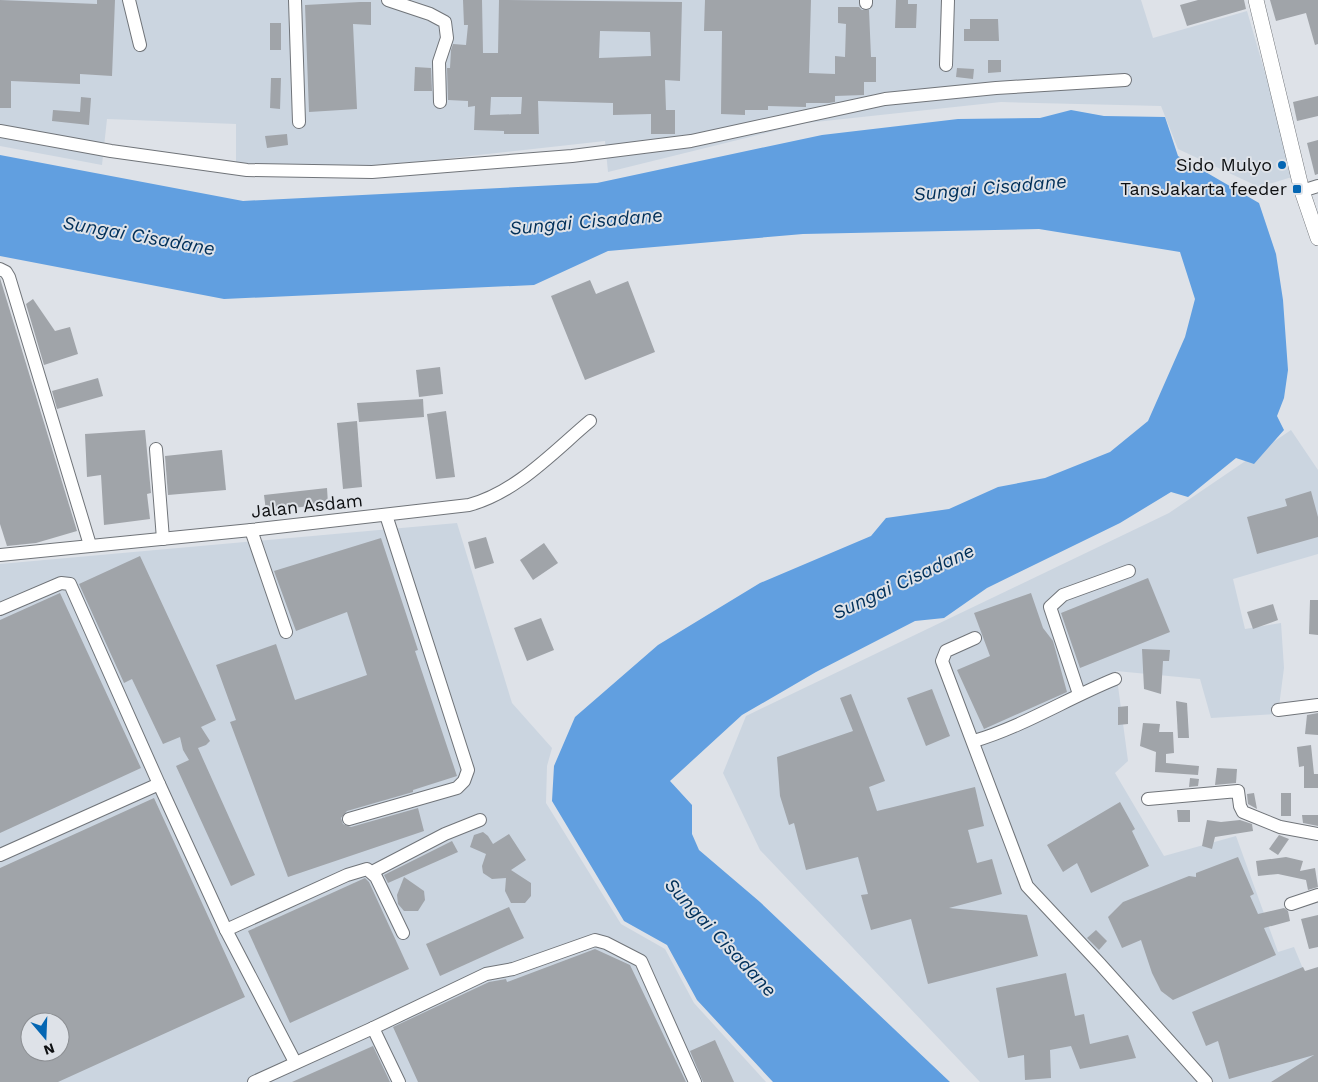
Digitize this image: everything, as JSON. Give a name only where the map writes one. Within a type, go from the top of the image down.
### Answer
[{"type":"main road","points":[[1256,0],[1302,191],[1318,238]]},
{"type":"street","points":[[129,0],[140,45]]},
{"type":"street","points":[[295,0],[299,122]]},
{"type":"street","points":[[388,0],[430,14],[446,22],[447,38],[439,62],[440,102]]},
{"type":"street","points":[[946,65],[948,0]]},
{"type":"street","points":[[0,131],[247,170],[372,172],[572,156],[691,140],[885,99],[996,88],[1124,80]]},
{"type":"street","points":[[1302,191],[1318,186]]},
{"type":"street","points":[[0,269],[6,272],[9,277],[90,546]]},
{"type":"street","name":"Jalan Asdam","points":[[0,555],[251,530],[469,505],[486,500],[516,484],[590,421]]},
{"type":"street","points":[[156,449],[163,539]]},
{"type":"street","points":[[349,819],[457,788],[464,781],[468,770],[386,515]]},
{"type":"street","points":[[251,530],[286,632]]},
{"type":"street","points":[[1079,694],[1050,607],[1063,595],[1129,571]]},
{"type":"street","points":[[0,609],[63,582],[70,584],[226,930],[295,1062]]},
{"type":"street","points":[[975,638],[946,651],[942,661],[974,741],[1027,886],[1206,1082]]},
{"type":"street","points":[[974,741],[992,736],[1079,694],[1115,679]]},
{"type":"street","points":[[1278,710],[1318,705]]},
{"type":"street","points":[[0,855],[159,784]]},
{"type":"street","points":[[1148,799],[1238,791],[1240,806],[1244,812],[1280,827],[1318,834]]},
{"type":"street","points":[[372,872],[445,834],[480,820]]},
{"type":"street","points":[[226,930],[354,872],[367,869],[372,872],[403,933]]},
{"type":"street","points":[[1291,904],[1318,895]]},
{"type":"street","points":[[254,1082],[486,974],[514,969],[595,940],[606,943],[641,961],[695,1082]]},
{"type":"street","points":[[373,1028],[400,1082]]},
{"type":"shaded area","points":[[0,0],[1141,0],[1153,38],[1247,11],[1295,176],[1259,187],[1178,149],[1161,106],[1001,102],[806,123],[608,172],[605,141],[425,161],[336,168],[236,163],[236,124],[107,119],[102,165],[0,146]]},
{"type":"shaded area","points":[[1291,430],[1318,470],[1318,554],[1233,579],[1245,629],[1281,623],[1284,668],[1278,714],[1211,718],[1200,679],[1116,671],[1128,761],[1115,773],[1164,856],[1236,836],[1278,952],[1294,947],[1318,1005],[1318,1082],[980,1082],[760,850],[723,773],[746,716],[1169,513]]},
{"type":"shaded area","points":[[457,523],[512,703],[552,748],[547,766],[546,803],[621,924],[665,949],[694,1003],[766,1082],[0,1082],[0,564]]},
{"type":"water","name":"Sungai Cisadane","points":[[1071,110],[1104,116],[1165,117],[1178,156],[1259,203],[1276,254],[1283,300],[1288,370],[1284,398],[1277,416],[1284,430],[1254,464],[1236,458],[1188,497],[1171,492],[1120,523],[987,588],[944,618],[915,621],[816,672],[742,715],[670,781],[692,805],[692,834],[699,850],[760,902],[950,1082],[773,1082],[697,1000],[667,945],[624,921],[552,801],[554,766],[575,717],[658,645],[760,583],[871,536],[886,518],[949,509],[998,487],[1045,478],[1110,452],[1148,421],[1185,337],[1195,299],[1180,252],[1039,229],[803,234],[608,251],[534,285],[224,299],[0,256],[0,155],[243,201],[597,183],[822,135],[958,119],[1040,118]]},
{"type":"building","points":[[0,0],[97,4],[97,0],[115,0],[112,76],[80,74],[80,84],[11,81],[11,108],[0,108]]},
{"type":"building","points":[[463,0],[482,0],[483,53],[498,53],[499,0],[682,2],[680,81],[665,80],[666,110],[675,110],[675,134],[651,134],[651,114],[613,115],[613,103],[538,101],[539,134],[504,134],[504,131],[474,130],[475,106],[468,107],[468,101],[448,100],[447,68],[450,68],[453,44],[466,45],[468,25],[464,25]],"holes":[[[600,31],[650,32],[651,56],[599,58]],[[491,97],[522,97],[521,114],[490,115]]]},
{"type":"building","points":[[705,0],[811,0],[809,73],[835,74],[835,56],[845,57],[846,24],[838,23],[838,7],[859,7],[862,10],[869,10],[871,57],[876,57],[876,82],[864,82],[864,95],[835,96],[835,102],[806,103],[806,107],[768,106],[768,110],[745,110],[745,115],[721,114],[722,31],[704,31]]},
{"type":"building","points":[[896,0],[908,0],[908,4],[917,4],[916,28],[895,28]]},
{"type":"building","points":[[1198,0],[1244,0],[1246,9],[1187,26],[1180,5]]},
{"type":"building","points":[[1270,0],[1318,0],[1318,44],[1315,45],[1306,13],[1276,21]]},
{"type":"building","points":[[371,2],[371,25],[353,24],[357,109],[309,112],[305,5]]},
{"type":"building","points":[[970,19],[998,19],[999,41],[964,41],[964,29],[970,29]]},
{"type":"building","points":[[270,23],[281,23],[281,50],[270,50]]},
{"type":"building","points":[[988,60],[1001,60],[1001,72],[988,73]]},
{"type":"building","points":[[415,67],[431,68],[432,91],[414,91]]},
{"type":"building","points":[[957,68],[974,69],[973,79],[956,77]]},
{"type":"building","points":[[271,78],[281,78],[280,109],[270,108]]},
{"type":"building","points":[[1318,96],[1318,116],[1297,121],[1293,102]]},
{"type":"building","points":[[81,97],[91,98],[89,125],[52,121],[53,110],[80,112]]},
{"type":"building","points":[[287,134],[288,145],[267,148],[265,136]]},
{"type":"building","points":[[1318,140],[1318,174],[1315,175],[1307,143]]},
{"type":"building","points":[[0,278],[77,531],[36,543],[7,546],[0,524]]},
{"type":"building","points":[[590,280],[596,294],[628,281],[655,352],[585,380],[551,296]]},
{"type":"building","points":[[33,299],[55,331],[70,327],[78,354],[44,365],[26,304]]},
{"type":"building","points":[[440,367],[443,394],[419,397],[416,370]]},
{"type":"building","points":[[98,378],[103,396],[57,409],[52,391]]},
{"type":"building","points":[[423,399],[424,417],[359,422],[357,403]]},
{"type":"building","points":[[446,411],[455,477],[436,479],[427,414]]},
{"type":"building","points":[[357,421],[362,487],[343,489],[337,423]]},
{"type":"building","points":[[145,430],[151,493],[147,494],[150,519],[104,525],[101,475],[87,477],[85,434]]},
{"type":"building","points":[[222,450],[226,490],[168,495],[165,456]]},
{"type":"building","points":[[327,488],[328,504],[266,511],[264,495]]},
{"type":"building","points":[[1311,491],[1318,517],[1318,537],[1257,554],[1247,517],[1287,506],[1285,499]]},
{"type":"building","points":[[486,537],[494,563],[475,569],[468,542]]},
{"type":"building","points":[[381,538],[418,650],[415,651],[457,776],[413,790],[413,792],[347,811],[341,818],[343,824],[351,827],[418,808],[424,831],[288,877],[230,722],[236,720],[216,665],[276,644],[295,700],[367,675],[347,612],[296,631],[274,571]]},
{"type":"building","points":[[544,543],[558,563],[533,580],[520,560]]},
{"type":"building","points":[[140,556],[216,720],[201,727],[210,741],[198,748],[255,875],[231,886],[176,766],[189,760],[183,750],[180,737],[163,744],[132,679],[124,683],[79,584]]},
{"type":"building","points":[[1148,578],[1170,632],[1080,668],[1061,613]]},
{"type":"building","points":[[60,593],[141,768],[0,833],[0,620]]},
{"type":"building","points":[[1031,593],[1043,628],[1053,641],[1067,692],[984,729],[957,670],[990,656],[974,613]]},
{"type":"building","points":[[1310,600],[1318,600],[1318,635],[1309,634]]},
{"type":"building","points":[[1273,604],[1278,620],[1253,629],[1247,612]]},
{"type":"building","points":[[541,618],[554,650],[527,661],[514,628]]},
{"type":"building","points":[[1142,649],[1170,650],[1169,661],[1163,661],[1161,694],[1144,689]]},
{"type":"building","points":[[932,689],[950,736],[926,746],[907,698]]},
{"type":"building","points":[[851,694],[885,781],[869,787],[877,811],[975,787],[984,826],[968,830],[977,863],[992,859],[1002,894],[949,908],[1027,915],[1038,956],[928,984],[911,919],[871,930],[861,895],[868,894],[858,857],[806,870],[794,823],[789,825],[780,796],[777,757],[853,731],[840,698]]},
{"type":"building","points":[[1176,701],[1187,703],[1189,738],[1178,738]]},
{"type":"building","points":[[1128,706],[1128,724],[1118,725],[1118,707]]},
{"type":"building","points":[[1318,713],[1318,735],[1305,734],[1307,715]]},
{"type":"building","points":[[1143,723],[1160,724],[1159,732],[1173,732],[1174,753],[1166,754],[1166,763],[1199,766],[1198,775],[1155,772],[1156,752],[1140,746]]},
{"type":"building","points":[[1311,745],[1314,774],[1318,774],[1318,788],[1304,788],[1304,766],[1299,767],[1297,747]]},
{"type":"building","points":[[1217,768],[1237,769],[1236,783],[1215,785]]},
{"type":"building","points":[[1190,778],[1199,779],[1198,786],[1189,787]]},
{"type":"building","points":[[1254,793],[1257,809],[1248,804],[1247,794]]},
{"type":"building","points":[[1281,793],[1291,793],[1291,816],[1281,816]]},
{"type":"building","points":[[154,798],[245,997],[58,1082],[0,1082],[0,868]]},
{"type":"building","points":[[1120,802],[1135,829],[1132,831],[1149,866],[1091,893],[1077,863],[1063,872],[1047,845]]},
{"type":"building","points":[[1177,810],[1190,810],[1190,822],[1178,822]]},
{"type":"building","points":[[1302,815],[1318,815],[1318,826],[1303,823]]},
{"type":"building","points":[[1207,820],[1221,822],[1240,820],[1252,824],[1253,831],[1215,837],[1212,849],[1202,846]]},
{"type":"building","points":[[483,832],[493,844],[509,834],[526,860],[511,870],[531,883],[531,896],[525,903],[511,903],[505,891],[506,878],[492,879],[483,873],[482,866],[486,854],[470,847],[474,835]]},
{"type":"building","points":[[1279,835],[1289,839],[1278,855],[1269,849]]},
{"type":"building","points":[[452,841],[458,852],[388,883],[384,875]]},
{"type":"building","points":[[1238,857],[1254,894],[1250,896],[1258,914],[1284,908],[1288,911],[1290,921],[1264,928],[1276,955],[1173,1000],[1161,991],[1152,973],[1141,940],[1122,948],[1108,917],[1123,902],[1189,876],[1196,877],[1196,873]]},
{"type":"building","points":[[1286,857],[1303,861],[1300,871],[1315,868],[1318,887],[1308,890],[1306,880],[1278,874],[1258,876],[1256,861]]},
{"type":"building","points":[[404,877],[424,891],[425,900],[418,911],[404,911],[398,904],[397,895]]},
{"type":"building","points":[[365,878],[369,882],[409,969],[290,1023],[248,931]]},
{"type":"building","points":[[509,907],[524,938],[440,976],[426,944]]},
{"type":"building","points":[[1318,915],[1318,947],[1309,949],[1301,919]]},
{"type":"building","points":[[1096,930],[1107,941],[1099,950],[1087,938]]},
{"type":"building","points":[[595,949],[630,965],[686,1082],[418,1082],[393,1027],[489,982],[506,979],[507,982]]},
{"type":"building","points":[[1303,967],[1305,971],[1318,967],[1318,1082],[1271,1082],[1314,1055],[1229,1079],[1218,1041],[1206,1046],[1192,1012]]},
{"type":"building","points":[[1066,973],[1075,1016],[1084,1014],[1090,1044],[1128,1035],[1136,1058],[1080,1069],[1071,1046],[1050,1050],[1051,1078],[1025,1080],[1024,1055],[1008,1058],[996,988]]},
{"type":"building","points":[[715,1040],[734,1082],[703,1082],[690,1051]]},
{"type":"building","points":[[373,1046],[390,1082],[292,1082]]},
{"type":"place","name":"Sido Mulyo","points":[[1282,165]]},
{"type":"place","name":"TansJakarta feeder","points":[[1297,189]]}]
